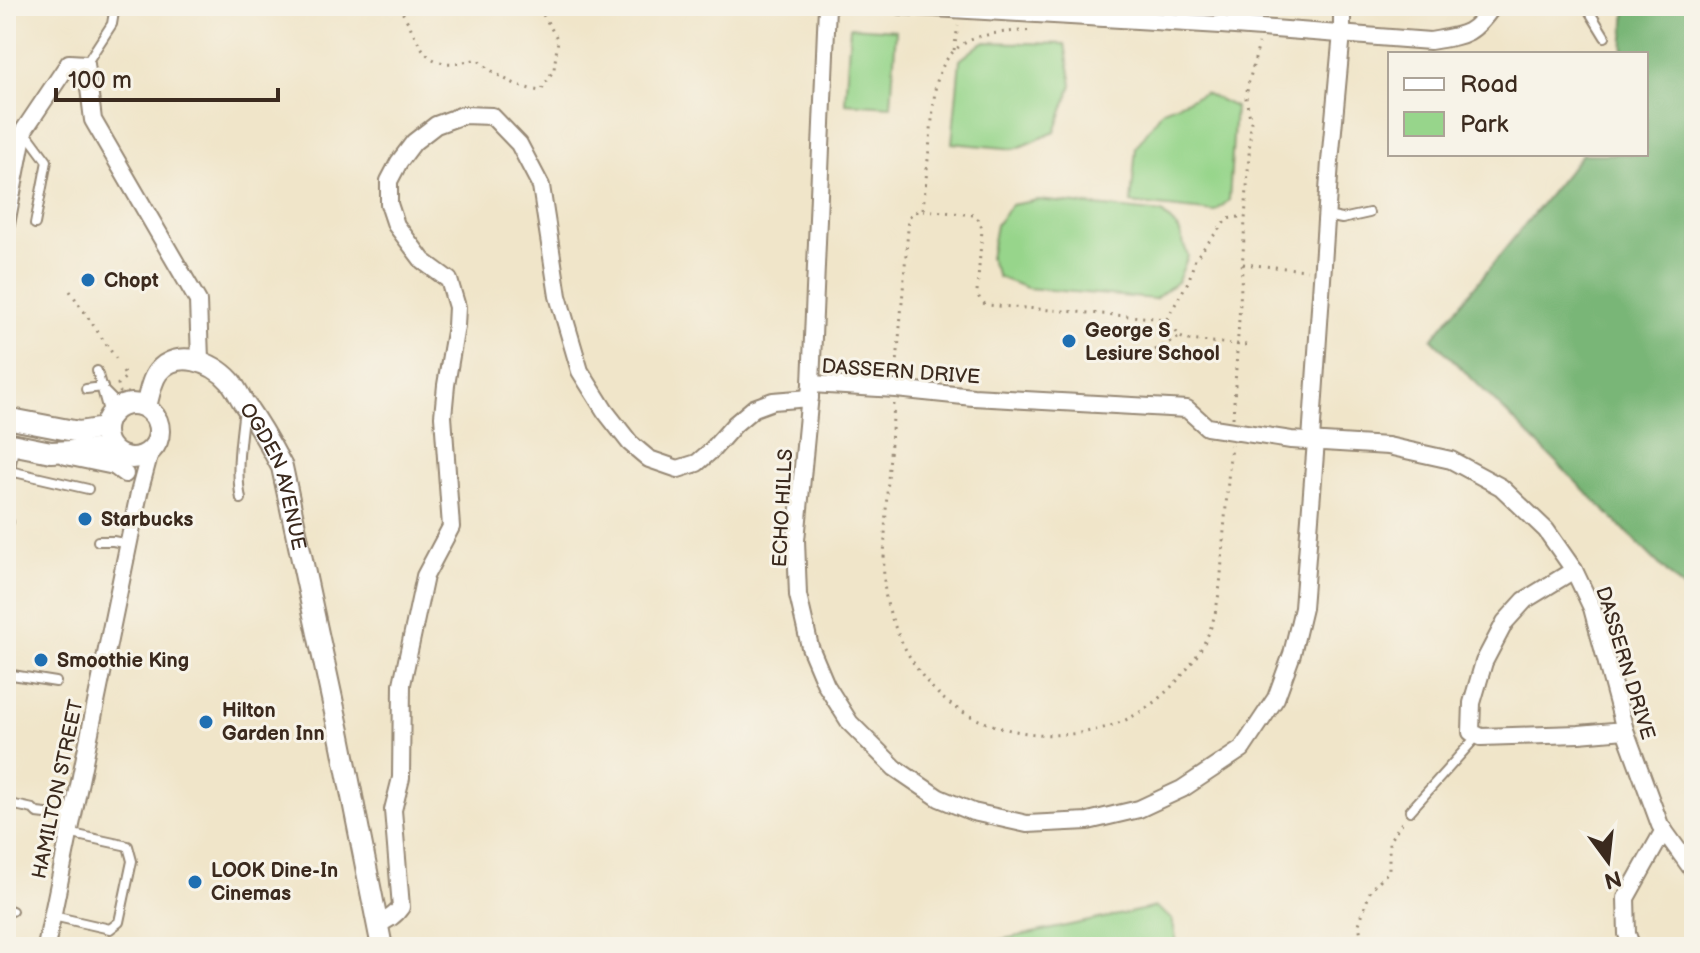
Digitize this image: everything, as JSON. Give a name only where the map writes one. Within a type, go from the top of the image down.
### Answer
[{"type":"street","name":"DASSERN DRIVE","points":[[827,6],[810,391],[896,389],[973,397],[1187,409],[1207,427],[1291,440],[1388,446],[1451,460],[1501,487],[1546,530],[1574,570],[1592,608],[1625,730],[1660,825],[1694,872]]},
{"type":"street","points":[[901,6],[997,8],[1049,14],[1083,11],[1141,14],[1221,25],[1430,41],[1474,31],[1493,6]]},
{"type":"street","points":[[1314,441],[1322,272],[1342,6]]},
{"type":"street","points":[[6,224],[24,130],[77,64]]},
{"type":"street","points":[[77,64],[93,120],[198,301],[200,360],[167,364],[151,385],[146,407]]},
{"type":"street","points":[[378,924],[388,920],[401,907],[393,810],[401,778],[402,684],[425,576],[451,527],[443,416],[457,307],[449,280],[423,261],[396,225],[389,204],[389,181],[414,142],[436,125],[463,115],[492,116],[519,144],[541,186],[558,296],[580,371],[630,443],[649,459],[678,469],[697,463],[754,408],[810,391]]},
{"type":"street","name":"OGDEN AVENUE","points":[[200,360],[228,379],[268,439],[282,467],[382,947]]},
{"type":"street","name":"ECHO HILLS","points":[[810,391],[796,540],[798,595],[810,647],[826,685],[850,723],[895,768],[939,798],[973,812],[1027,824],[1088,821],[1139,809],[1182,789],[1242,749],[1276,698],[1292,654],[1303,608],[1314,441]]},
{"type":"street","points":[[6,418],[79,432],[128,404],[138,404],[153,413],[160,429],[150,452],[121,461],[95,450],[51,452],[10,443]]},
{"type":"street","points":[[111,416],[106,440],[121,461],[136,507]]},
{"type":"street","name":"HAMILTON STREET","points":[[46,947],[128,544],[150,452]]},
{"type":"street","points":[[1574,570],[1525,600],[1505,622],[1484,662],[1472,703],[1471,732],[1481,737],[1625,730]]},
{"type":"street","points":[[1632,947],[1627,934],[1626,898],[1664,830]]},
{"type":"lane","points":[[77,64],[112,24],[115,6]]},
{"type":"lane","points":[[1221,25],[1222,6]]},
{"type":"lane","points":[[1586,6],[1605,37]]},
{"type":"lane","points":[[24,130],[47,161],[35,224]]},
{"type":"lane","points":[[1326,216],[1342,219],[1369,213]]},
{"type":"lane","points":[[97,371],[111,416]]},
{"type":"lane","points":[[86,389],[103,389]]},
{"type":"lane","points":[[103,389],[111,416]]},
{"type":"lane","points":[[241,499],[240,441],[244,404]]},
{"type":"lane","points":[[6,487],[10,471],[10,443]]},
{"type":"lane","points":[[10,471],[88,489]]},
{"type":"lane","points":[[98,541],[128,544]]},
{"type":"lane","points":[[6,674],[56,682]]},
{"type":"lane","points":[[1410,811],[1478,735]]},
{"type":"lane","points":[[6,803],[33,809],[128,846],[132,861],[119,922],[110,929],[52,916]]},
{"type":"path","points":[[398,6],[426,54],[444,63],[456,64],[477,59],[523,89],[541,91],[554,69],[558,40],[538,6]]},
{"type":"path","points":[[954,51],[960,9]]},
{"type":"path","points":[[923,210],[938,74],[946,59],[958,47],[984,35],[1037,29],[1048,21],[1049,14]]},
{"type":"path","points":[[1247,345],[1237,344],[1187,340],[1180,337],[1167,319],[986,305],[977,292],[980,221],[974,215],[923,210],[909,217],[884,566],[887,601],[895,626],[930,685],[949,703],[997,726],[1046,735],[1086,732],[1115,725],[1141,711],[1169,690],[1202,648],[1214,621],[1220,588],[1232,430],[1237,344],[1251,122],[1246,99],[1259,50],[1260,28]]},
{"type":"path","points":[[1167,319],[1189,280],[1195,259],[1227,219],[1245,216]]},
{"type":"path","points":[[1242,264],[1322,272]]},
{"type":"path","points":[[70,291],[117,360]]},
{"type":"path","points":[[1155,350],[1180,337]]},
{"type":"path","points":[[123,372],[126,377],[118,384],[120,392],[131,392],[135,385]]},
{"type":"path","points":[[1363,947],[1359,924],[1371,889],[1389,871],[1389,841],[1410,811]]},
{"type":"green space","points":[[1626,6],[1694,6],[1694,599],[1432,339],[1580,156],[1648,156],[1648,52],[1623,52]]},
{"type":"green space","points":[[850,27],[896,30],[891,106],[845,103]]},
{"type":"green space","points":[[983,42],[1065,44],[1072,85],[1055,132],[1015,149],[952,143],[960,60]]},
{"type":"green space","points":[[1205,93],[1235,107],[1229,200],[1215,212],[1131,203],[1136,147],[1163,110]]},
{"type":"green space","points":[[1038,200],[1162,213],[1179,230],[1188,256],[1178,281],[1155,299],[1027,288],[998,277],[990,258],[996,225],[1011,205]]},
{"type":"green space","points":[[1156,907],[1172,919],[1178,947],[966,947]]},
{"type":"place","name":"Chopt","points":[[88,280]]},
{"type":"place","name":"George S Lesiure School","points":[[1069,341]]},
{"type":"place","name":"Starbucks","points":[[85,519]]},
{"type":"place","name":"Smoothie King","points":[[41,660]]},
{"type":"place","name":"Hilton Garden Inn","points":[[206,722]]},
{"type":"place","name":"LOOK Dine-In Cinemas","points":[[195,882]]}]
